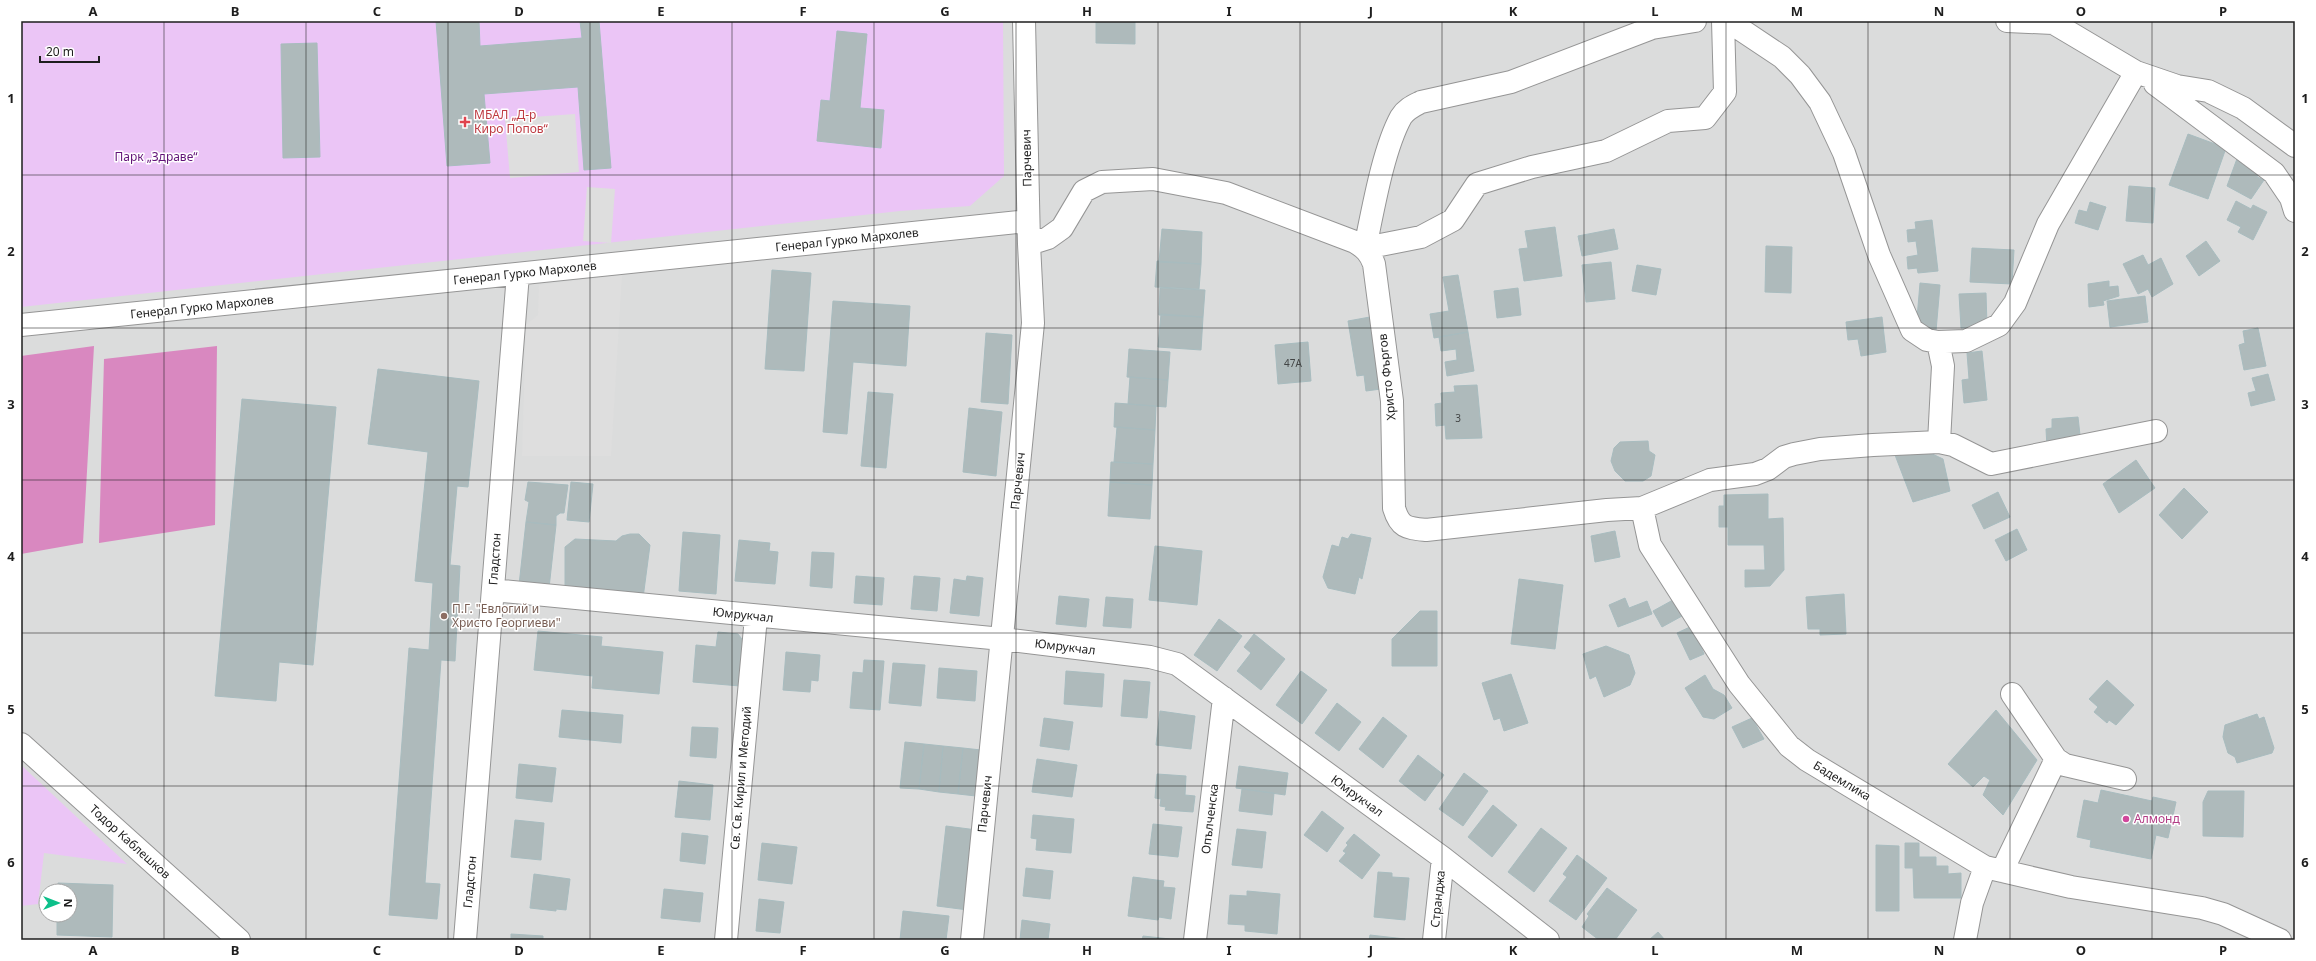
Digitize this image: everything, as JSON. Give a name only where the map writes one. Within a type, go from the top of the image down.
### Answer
[{"type":"street","name":"Парчевич","points":[[972,940],[1033,323],[1028,221],[1024,21]]},
{"type":"street","points":[[1365,248],[1391,142],[1402,116],[1409,108],[1420,102],[1511,82],[1652,28],[1695,21]]},
{"type":"street","points":[[1029,244],[1048,238],[1062,228],[1084,191],[1102,182],[1153,180],[1226,193],[1348,239],[1365,248],[1421,237],[1453,220],[1477,184],[1532,167],[1606,151],[1668,121],[1705,118],[1725,92],[1723,21]]},
{"type":"street","points":[[1728,21],[1782,58],[1800,75],[1820,102],[1844,153],[1879,255],[1912,330],[1926,340],[1938,342],[1966,341],[1999,325],[2015,303],[2048,224],[2138,72]]},
{"type":"street","points":[[2007,21],[2051,22],[2138,72],[2274,173],[2291,198],[2295,211]]},
{"type":"street","points":[[2138,72],[2177,86],[2208,91],[2243,108],[2295,146]]},
{"type":"street","name":"Генерал Гурко Мархолев","points":[[21,325],[1028,221]]},
{"type":"street","name":"Христо Фъргов","points":[[1365,248],[1370,254],[1374,264],[1392,401],[1394,508],[1398,521],[1408,528],[1426,530],[1608,510],[1642,508]]},
{"type":"street","name":"Гладстон","points":[[465,940],[518,274]]},
{"type":"street","points":[[1938,342],[1943,366],[1939,442]]},
{"type":"street","points":[[1642,508],[1710,480],[1755,474],[1768,469],[1784,457],[1794,454],[1851,447],[1939,442],[1953,445],[1991,464],[2156,431]]},
{"type":"street","name":"Бадемлика","points":[[1642,508],[1650,545],[1669,577],[1739,684],[1789,746],[1807,760],[1993,869],[2071,886],[2160,901],[2223,914],[2280,940]]},
{"type":"street","name":"Юмрукчал","points":[[493,590],[756,617],[1002,639],[1150,657],[1177,664],[1442,858],[1548,940]]},
{"type":"street","name":"Св. Св. Кирил и Методий","points":[[726,940],[756,617]]},
{"type":"street","points":[[2012,694],[2056,759],[2065,765],[2125,779]]},
{"type":"street","name":"Опълченска","points":[[1195,940],[1224,698]]},
{"type":"street","name":"Тодор Каблешков","points":[[21,744],[239,940]]},
{"type":"street","points":[[1965,940],[1972,903],[2056,759]]},
{"type":"street","name":"Странджа","points":[[1434,940],[1442,858]]},
{"type":"shaded area","points":[[21,21],[2295,21],[2295,940],[21,940]]},
{"type":"shaded area","points":[[575,114],[579,172],[510,178],[505,119]]},
{"type":"shaded area","points":[[587,187],[615,189],[611,243],[583,241]]},
{"type":"shaded area","points":[[622,275],[611,456],[522,456],[526,325],[538,315],[539,285]]},
{"type":"shaded area","points":[[94,346],[83,543],[21,554],[21,356]]},
{"type":"shaded area","points":[[217,346],[215,525],[99,543],[104,359]]},
{"type":"green space","name":"Парк „Здраве“","points":[[21,21],[1003,21],[1004,176],[970,206],[900,211],[21,307]]},
{"type":"green space","points":[[21,765],[127,864],[44,853],[40,883],[38,883],[38,904],[21,906]]},
{"type":"building","name":"МБАЛ „Д-р Киро Попов“","points":[[436,21],[479,21],[480,46],[582,38],[580,21],[599,21],[611,168],[584,170],[578,87],[484,94],[490,163],[447,166]]},
{"type":"building","points":[[1096,21],[1135,21],[1135,44],[1096,43]]},
{"type":"building","points":[[837,31],[867,34],[860,108],[884,110],[881,148],[817,141],[821,100],[830,101]]},
{"type":"building","points":[[317,43],[320,157],[283,158],[281,44]]},
{"type":"building","points":[[2188,134],[2226,148],[2208,199],[2169,185]]},
{"type":"building","points":[[2238,156],[2259,171],[2257,177],[2264,180],[2251,199],[2227,186]]},
{"type":"building","points":[[2129,186],[2155,188],[2153,223],[2126,221]]},
{"type":"building","points":[[2236,201],[2251,209],[2253,205],[2267,212],[2253,240],[2238,232],[2241,227],[2227,220]]},
{"type":"building","points":[[2090,202],[2106,207],[2098,230],[2075,223],[2079,210],[2087,212]]},
{"type":"building","points":[[1932,220],[1938,271],[1918,273],[1917,268],[1908,269],[1907,257],[1918,255],[1916,241],[1908,242],[1907,230],[1916,229],[1915,222]]},
{"type":"building","points":[[1555,227],[1562,276],[1524,281],[1519,249],[1528,248],[1525,231]]},
{"type":"building","points":[[1162,229],[1202,232],[1201,264],[1159,262]]},
{"type":"building","points":[[1614,229],[1618,249],[1582,256],[1578,236]]},
{"type":"building","points":[[2206,241],[2220,261],[2199,276],[2186,256]]},
{"type":"building","points":[[1766,246],[1792,247],[1791,293],[1765,292]]},
{"type":"building","points":[[1972,248],[2014,250],[2012,284],[1970,282]]},
{"type":"building","points":[[2143,255],[2148,265],[2161,258],[2173,284],[2152,297],[2148,289],[2138,294],[2123,264]]},
{"type":"building","points":[[1157,261],[1201,264],[1199,289],[1155,287]]},
{"type":"building","points":[[1611,262],[1615,299],[1586,302],[1582,265]]},
{"type":"building","points":[[1637,265],[1661,269],[1656,295],[1632,291]]},
{"type":"building","points":[[772,270],[811,273],[804,371],[765,369]]},
{"type":"building","points":[[1458,275],[1468,332],[1434,338],[1430,314],[1449,311],[1443,277]]},
{"type":"building","points":[[2109,281],[2109,287],[2118,286],[2119,296],[2103,301],[2104,305],[2089,307],[2088,284]]},
{"type":"building","points":[[1920,283],[1940,285],[1936,331],[1916,330]]},
{"type":"building","points":[[1160,288],[1205,290],[1203,317],[1159,315]]},
{"type":"building","points":[[1518,288],[1521,315],[1497,318],[1494,291]]},
{"type":"building","points":[[1986,293],[1987,326],[1961,328],[1959,294]]},
{"type":"building","points":[[2145,296],[2148,322],[2110,327],[2107,301]]},
{"type":"building","points":[[833,301],[910,306],[906,366],[853,362],[847,434],[823,432]]},
{"type":"building","points":[[1161,314],[1203,317],[1201,350],[1158,347]]},
{"type":"building","points":[[1370,317],[1381,389],[1366,391],[1364,375],[1357,376],[1348,321]]},
{"type":"building","points":[[1882,317],[1886,352],[1861,356],[1858,339],[1848,340],[1846,322]]},
{"type":"building","points":[[2258,328],[2266,366],[2244,370],[2239,345],[2245,343],[2243,331]]},
{"type":"building","points":[[1468,332],[1474,371],[1447,376],[1445,362],[1457,360],[1456,349],[1441,351],[1439,337]]},
{"type":"building","points":[[986,333],[1012,335],[1008,404],[981,402]]},
{"type":"building","points":[[1308,342],[1311,381],[1278,384],[1275,345]]},
{"type":"building","points":[[1129,349],[1170,352],[1168,380],[1127,377]]},
{"type":"building","points":[[1982,351],[1987,400],[1964,403],[1962,380],[1969,379],[1967,353]]},
{"type":"building","name":"П.Г. \"Евлогий и Христо Георгиеви\"","points":[[378,369],[479,381],[468,487],[457,486],[450,565],[460,566],[455,661],[441,660],[425,883],[440,884],[437,919],[389,915],[409,648],[429,650],[433,583],[415,581],[428,452],[368,444]]},
{"type":"building","points":[[2268,374],[2275,400],[2251,406],[2248,393],[2256,391],[2252,378]]},
{"type":"building","points":[[1130,377],[1168,380],[1166,407],[1128,404]]},
{"type":"building","points":[[1477,385],[1482,438],[1446,439],[1445,425],[1436,426],[1435,404],[1442,403],[1441,393],[1455,392],[1454,386]]},
{"type":"building","points":[[868,392],[893,394],[886,468],[861,466]]},
{"type":"building","points":[[242,399],[336,407],[313,665],[279,662],[276,701],[215,696]]},
{"type":"building","points":[[1115,403],[1156,406],[1155,430],[1114,427]]},
{"type":"building","points":[[969,408],[1002,412],[996,476],[963,472]]},
{"type":"building","points":[[2078,417],[2081,444],[2047,447],[2046,429],[2052,428],[2052,419]]},
{"type":"building","points":[[1117,427],[1155,430],[1153,464],[1114,462]]},
{"type":"building","points":[[1648,441],[1649,451],[1655,455],[1651,476],[1643,481],[1625,481],[1615,471],[1611,461],[1614,448],[1620,442]]},
{"type":"building","points":[[1926,451],[1943,459],[1950,491],[1913,502],[1895,455]]},
{"type":"building","points":[[2136,460],[2155,488],[2119,513],[2103,484]]},
{"type":"building","points":[[1111,462],[1153,464],[1152,485],[1110,482]]},
{"type":"building","points":[[528,482],[568,485],[564,513],[560,513],[556,516],[556,525],[526,522],[529,502],[525,500]]},
{"type":"building","points":[[571,482],[593,484],[589,522],[567,520]]},
{"type":"building","points":[[1110,482],[1152,485],[1150,519],[1108,516]]},
{"type":"building","points":[[2184,488],[2208,512],[2182,539],[2159,515]]},
{"type":"building","points":[[1998,492],[2010,517],[1984,529],[1972,505]]},
{"type":"building","points":[[1768,494],[1768,519],[1783,518],[1784,570],[1770,586],[1745,587],[1745,570],[1765,570],[1764,545],[1728,545],[1728,527],[1719,527],[1719,506],[1724,506],[1724,495]]},
{"type":"building","points":[[526,522],[556,525],[549,588],[519,585]]},
{"type":"building","points":[[2017,529],[2027,550],[2006,561],[1995,540]]},
{"type":"building","points":[[1615,531],[1620,557],[1595,562],[1591,536]]},
{"type":"building","points":[[683,532],[720,535],[716,594],[679,591]]},
{"type":"building","points":[[639,534],[650,545],[643,598],[624,596],[625,591],[565,591],[565,547],[575,539],[616,541],[622,536]]},
{"type":"building","points":[[1351,534],[1371,538],[1362,579],[1359,577],[1355,594],[1328,588],[1323,577],[1332,545],[1339,547],[1342,537],[1348,539]]},
{"type":"building","points":[[739,540],[770,543],[769,551],[778,552],[775,584],[735,581]]},
{"type":"building","points":[[1155,546],[1202,551],[1197,605],[1149,600]]},
{"type":"building","points":[[812,552],[834,553],[832,588],[810,586]]},
{"type":"building","points":[[856,576],[884,578],[882,605],[854,603]]},
{"type":"building","points":[[914,576],[940,578],[937,611],[911,609]]},
{"type":"building","points":[[967,576],[983,578],[979,616],[950,613],[954,579],[966,581]]},
{"type":"building","points":[[1519,579],[1563,585],[1555,649],[1511,644]]},
{"type":"building","points":[[1844,594],[1846,634],[1820,635],[1820,629],[1808,629],[1806,597]]},
{"type":"building","points":[[1059,596],[1089,599],[1086,627],[1056,624]]},
{"type":"building","points":[[1106,597],[1133,599],[1131,628],[1103,626]]},
{"type":"building","points":[[1625,598],[1629,608],[1647,601],[1652,614],[1618,627],[1609,605]]},
{"type":"building","points":[[1673,600],[1682,616],[1662,627],[1653,611]]},
{"type":"building","points":[[1420,611],[1437,611],[1437,666],[1392,666],[1392,639]]},
{"type":"building","points":[[1219,619],[1242,636],[1217,671],[1194,655]]},
{"type":"building","points":[[1692,626],[1704,654],[1690,660],[1677,633]]},
{"type":"building","points":[[538,631],[602,637],[601,646],[663,652],[659,694],[592,688],[593,676],[534,670]]},
{"type":"building","points":[[718,632],[738,634],[745,643],[740,686],[693,682],[696,645],[716,647]]},
{"type":"building","points":[[1254,634],[1285,659],[1261,690],[1237,671],[1251,653],[1244,647]]},
{"type":"building","points":[[1606,646],[1629,655],[1635,673],[1630,685],[1604,697],[1596,676],[1590,679],[1583,654]]},
{"type":"building","points":[[786,652],[820,655],[818,681],[811,680],[810,692],[783,690]]},
{"type":"building","points":[[864,660],[884,661],[880,710],[850,708],[853,672],[863,673]]},
{"type":"building","points":[[893,663],[925,665],[921,706],[889,703]]},
{"type":"building","points":[[939,668],[977,671],[975,701],[937,698]]},
{"type":"building","points":[[1066,671],[1104,674],[1102,707],[1064,704]]},
{"type":"building","points":[[1301,671],[1327,690],[1302,724],[1276,705]]},
{"type":"building","points":[[1511,674],[1528,723],[1504,731],[1500,718],[1494,720],[1482,683]]},
{"type":"building","points":[[1705,675],[1713,689],[1724,695],[1732,708],[1714,719],[1703,717],[1685,688]]},
{"type":"building","points":[[1124,680],[1150,682],[1147,718],[1121,716]]},
{"type":"building","points":[[2107,680],[2134,705],[2116,725],[2109,720],[2107,723],[2094,712],[2098,707],[2089,699]]},
{"type":"building","points":[[1337,703],[1361,722],[1339,751],[1315,733]]},
{"type":"building","points":[[562,710],[623,715],[621,743],[559,737]]},
{"type":"building","points":[[1996,710],[2037,760],[2003,815],[1983,795],[1990,780],[1984,776],[1973,787],[1948,764]]},
{"type":"building","points":[[1160,711],[1195,716],[1191,749],[1156,745]]},
{"type":"building","points":[[2257,714],[2259,719],[2264,717],[2274,748],[2272,753],[2237,763],[2235,757],[2228,753],[2223,737],[2225,725]]},
{"type":"building","points":[[1383,717],[1407,736],[1383,768],[1359,749]]},
{"type":"building","points":[[1044,718],[1073,722],[1069,750],[1040,746]]},
{"type":"building","points":[[1752,718],[1764,739],[1743,748],[1732,727]]},
{"type":"building","points":[[692,727],[718,728],[716,758],[690,756]]},
{"type":"building","points":[[905,742],[924,744],[919,789],[900,788]]},
{"type":"building","points":[[924,744],[943,746],[939,792],[919,789]]},
{"type":"building","points":[[943,746],[963,748],[958,794],[939,792]]},
{"type":"building","points":[[963,748],[981,750],[976,796],[958,794]]},
{"type":"building","points":[[1418,755],[1444,775],[1425,801],[1399,781]]},
{"type":"building","points":[[1037,759],[1077,765],[1072,797],[1032,792]]},
{"type":"building","points":[[519,764],[556,768],[552,802],[516,798]]},
{"type":"building","points":[[1239,766],[1288,773],[1285,795],[1236,788]]},
{"type":"building","points":[[1464,773],[1488,791],[1463,826],[1439,809]]},
{"type":"building","points":[[1157,774],[1186,776],[1185,795],[1195,796],[1193,812],[1165,810],[1166,807],[1160,806],[1161,799],[1155,798]]},
{"type":"building","points":[[679,781],[713,785],[710,820],[675,817]]},
{"type":"building","points":[[1242,789],[1274,793],[1272,815],[1239,811]]},
{"type":"building","name":"Алмонд","points":[[2101,790],[2152,801],[2153,797],[2176,802],[2168,838],[2156,835],[2151,859],[2090,847],[2091,840],[2077,837],[2084,800],[2098,803]]},
{"type":"building","points":[[2208,791],[2244,791],[2243,837],[2203,836],[2203,802]]},
{"type":"building","points":[[1493,805],[1517,825],[1492,857],[1468,837]]},
{"type":"building","points":[[1322,811],[1344,828],[1327,852],[1304,835]]},
{"type":"building","points":[[1033,815],[1074,819],[1071,853],[1036,850],[1037,839],[1031,838]]},
{"type":"building","points":[[515,820],[544,823],[541,860],[511,857]]},
{"type":"building","points":[[1153,824],[1182,827],[1178,857],[1149,854]]},
{"type":"building","points":[[946,826],[977,830],[968,910],[937,906]]},
{"type":"building","points":[[1541,828],[1567,848],[1534,892],[1508,872]]},
{"type":"building","points":[[1237,829],[1266,832],[1262,868],[1232,865]]},
{"type":"building","points":[[682,833],[708,836],[705,864],[680,861]]},
{"type":"building","points":[[1354,834],[1380,855],[1362,879],[1339,861],[1346,853],[1343,851],[1348,845],[1346,843]]},
{"type":"building","points":[[762,843],[797,847],[792,884],[758,880]]},
{"type":"building","points":[[1905,843],[1919,843],[1919,857],[1936,857],[1936,866],[1948,866],[1948,874],[1961,873],[1961,898],[1914,898],[1913,868],[1905,868]]},
{"type":"building","points":[[1876,845],[1899,846],[1899,911],[1876,911]]},
{"type":"building","points":[[1577,855],[1607,878],[1576,920],[1549,901],[1567,877],[1563,874]]},
{"type":"building","points":[[1026,868],[1053,871],[1050,899],[1023,896]]},
{"type":"building","points":[[1378,872],[1392,873],[1392,877],[1409,878],[1405,920],[1374,917]]},
{"type":"building","points":[[534,874],[570,879],[566,910],[556,909],[556,911],[530,908]]},
{"type":"building","points":[[1133,877],[1164,881],[1163,887],[1175,888],[1171,919],[1159,917],[1158,920],[1128,916]]},
{"type":"building","points":[[78,884],[113,885],[112,937],[57,935],[57,923],[78,923]]},
{"type":"building","points":[[1607,888],[1637,910],[1615,940],[1599,940],[1582,927],[1589,916],[1587,914]]},
{"type":"building","points":[[664,889],[703,893],[700,922],[661,918]]},
{"type":"building","points":[[1247,891],[1280,894],[1277,934],[1245,931],[1245,925],[1228,924],[1230,895],[1247,896]]},
{"type":"building","points":[[759,899],[784,902],[780,933],[756,931]]},
{"type":"building","points":[[903,911],[949,916],[946,940],[900,940]]},
{"type":"building","points":[[1022,920],[1050,924],[1048,940],[1020,940]]},
{"type":"building","points":[[1658,932],[1665,940],[1649,940]]},
{"type":"building","points":[[511,934],[543,936],[543,940],[511,940]]},
{"type":"building","points":[[1370,935],[1405,939],[1405,940],[1369,940]]},
{"type":"building","points":[[1143,936],[1170,939],[1170,940],[1142,940]]},
{"type":"place","name":"МБАЛ „Д-р Киро Попов“","points":[[465,122]]},
{"type":"place","name":"П.Г. \"Евлогий и Христо Георгиеви\"","points":[[444,616]]},
{"type":"place","name":"Алмонд","points":[[2126,819]]}]
